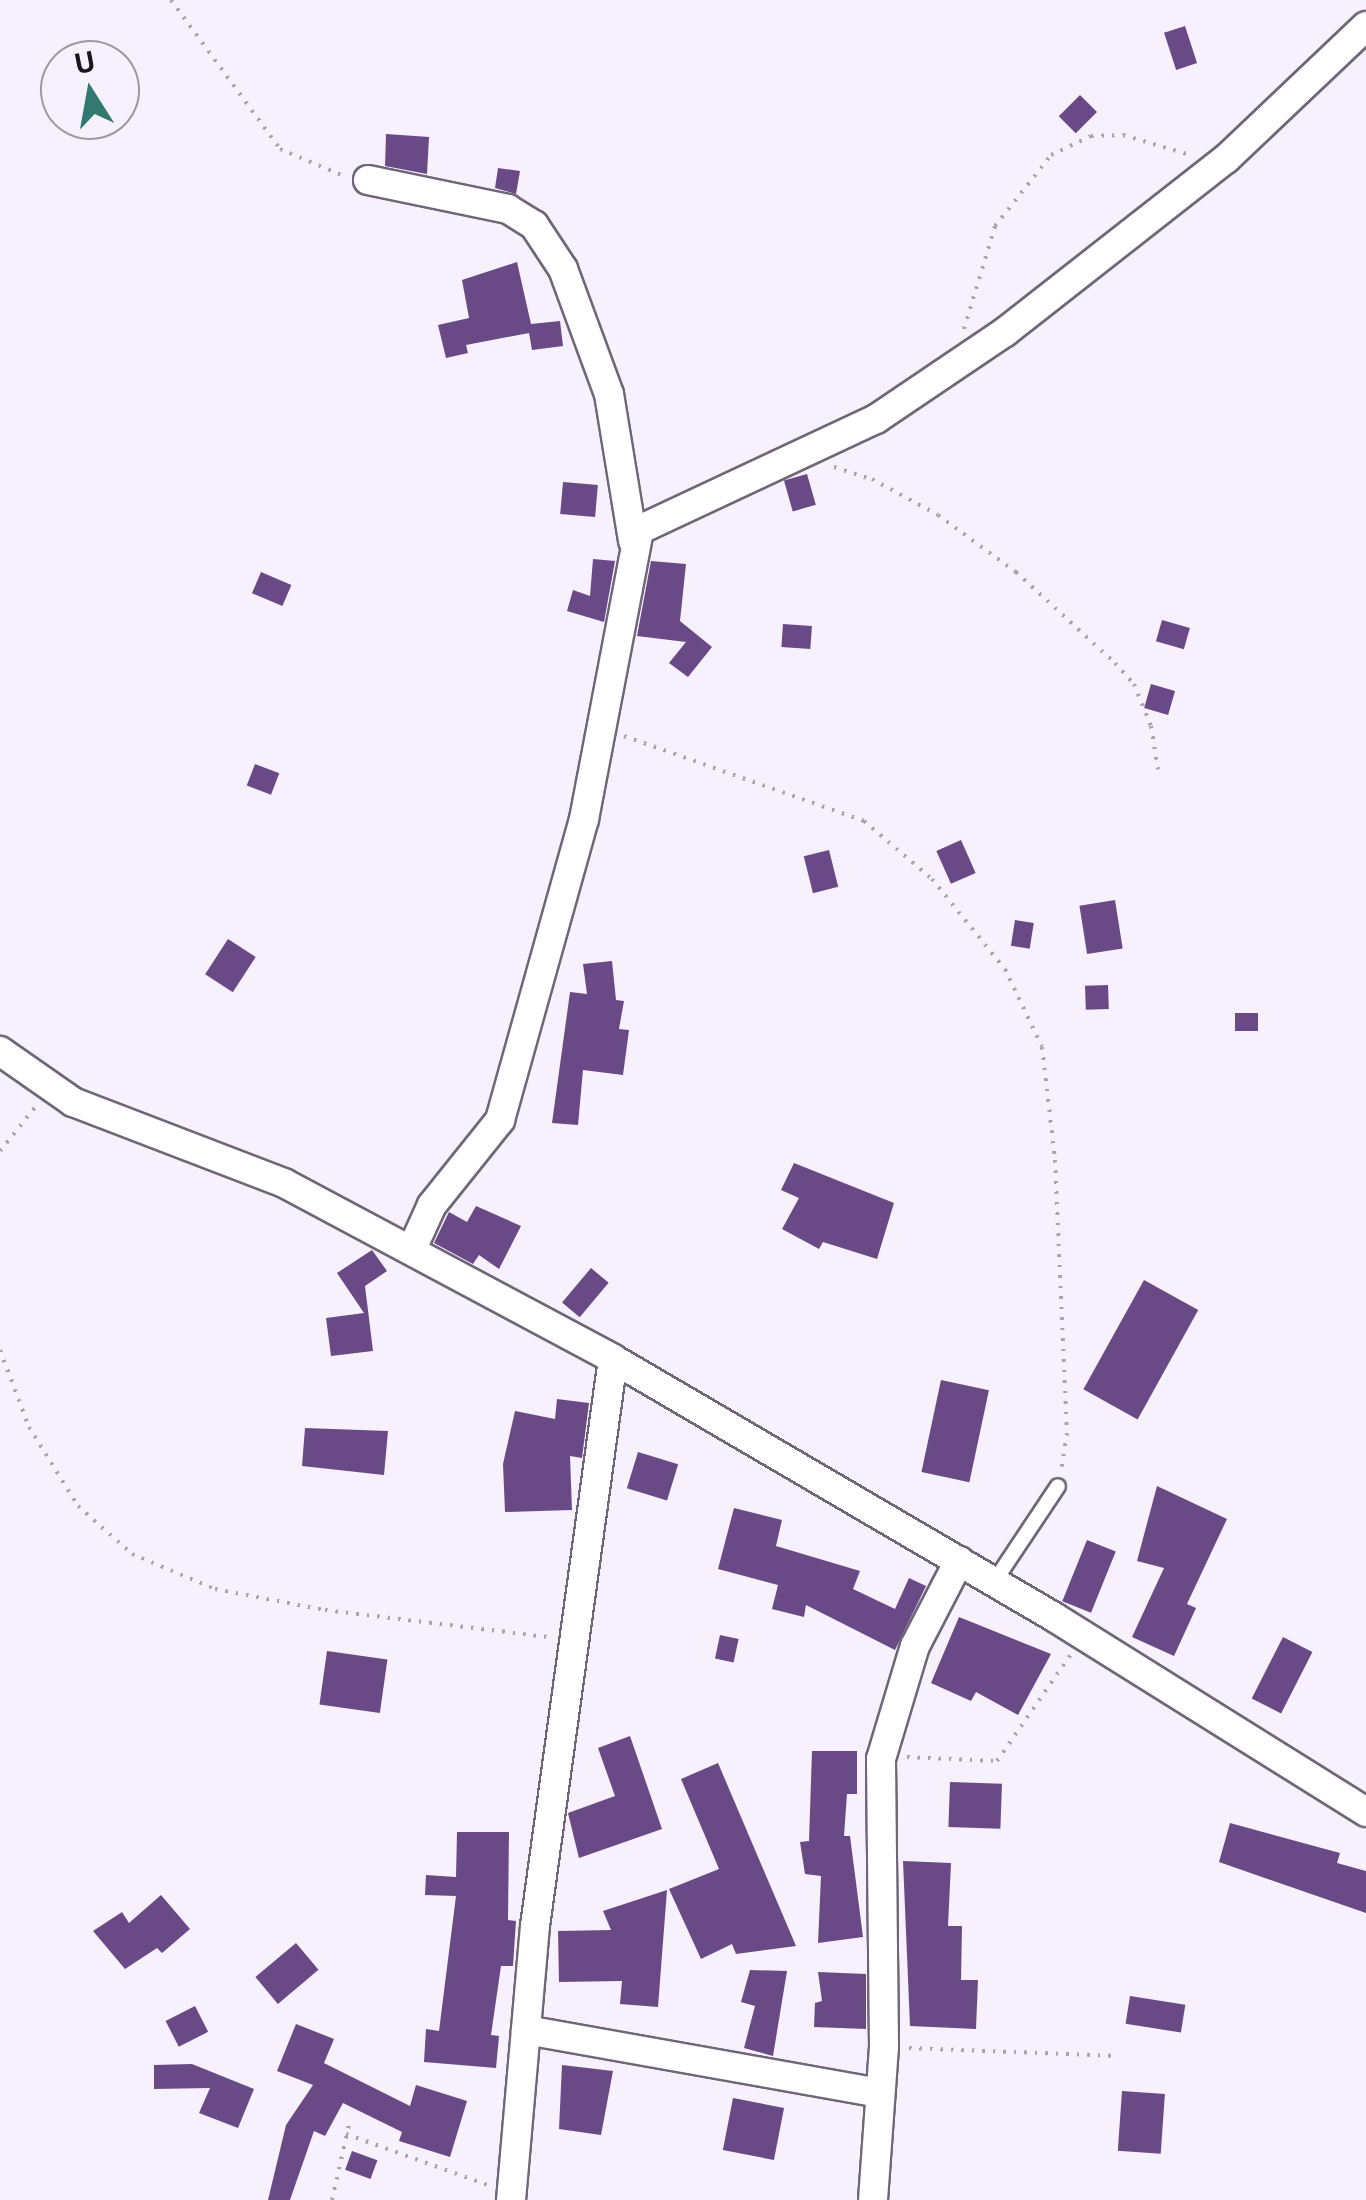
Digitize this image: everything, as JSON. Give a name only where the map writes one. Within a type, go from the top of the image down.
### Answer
[{"type":"street","points":[[633,541],[648,522],[876,419],[953,367],[1217,166],[1366,26]]},
{"type":"street","points":[[368,180],[508,209],[534,225],[563,270],[609,394],[633,541],[584,819],[500,1120],[432,1206],[412,1249]]},
{"type":"street","points":[[0,1051],[73,1102],[284,1182],[613,1359],[1084,1636],[1366,1812]]},
{"type":"street","points":[[511,2197],[526,2030],[613,1359]]},
{"type":"street","points":[[872,2200],[884,2047],[882,1755],[914,1646],[959,1562]]},
{"type":"street","points":[[526,2030],[878,2094]]},
{"type":"lane","points":[[994,1582],[1058,1486]]},
{"type":"path","points":[[171,0],[280,149],[323,172],[368,180]]},
{"type":"path","points":[[953,367],[995,226],[1050,155],[1091,136],[1124,134],[1217,166]]},
{"type":"path","points":[[796,454],[872,479],[938,516],[1016,572],[1134,684],[1152,726],[1158,770]]},
{"type":"path","points":[[600,728],[864,821],[932,879],[1005,969],[1042,1048],[1054,1160],[1066,1433],[1058,1486]]},
{"type":"path","points":[[0,1150],[52,1087]]},
{"type":"path","points":[[0,1350],[29,1427],[78,1506],[132,1554],[234,1592],[574,1640]]},
{"type":"path","points":[[882,1755],[997,1760],[1084,1636]]},
{"type":"path","points":[[884,2047],[1119,2056]]},
{"type":"path","points":[[332,2200],[350,2120]]},
{"type":"path","points":[[346,2134],[511,2197]]},
{"type":"building","points":[[1185,26],[1197,63],[1176,70],[1164,33]]},
{"type":"building","points":[[1080,95],[1097,112],[1076,133],[1059,116]]},
{"type":"building","points":[[386,134],[429,137],[427,174],[385,166]]},
{"type":"building","points":[[498,168],[520,171],[516,194],[495,188]]},
{"type":"building","points":[[517,262],[531,324],[560,321],[563,346],[532,350],[529,333],[466,345],[468,353],[446,358],[438,325],[469,318],[462,280]]},
{"type":"building","points":[[807,474],[816,505],[793,511],[784,481]]},
{"type":"building","points":[[563,482],[598,485],[595,517],[560,514]]},
{"type":"building","points":[[593,559],[615,561],[604,622],[567,611],[573,590],[590,596]]},
{"type":"building","points":[[651,561],[686,564],[680,621],[712,647],[688,677],[669,663],[686,642],[637,636]]},
{"type":"building","points":[[261,572],[291,585],[282,606],[252,593]]},
{"type":"building","points":[[1162,620],[1190,628],[1184,649],[1156,641]]},
{"type":"building","points":[[783,624],[812,626],[810,649],[781,647]]},
{"type":"building","points":[[1151,684],[1175,691],[1168,715],[1144,708]]},
{"type":"building","points":[[255,764],[279,773],[271,795],[247,785]]},
{"type":"building","points":[[961,840],[976,873],[951,884],[936,851]]},
{"type":"building","points":[[829,850],[838,887],[813,893],[804,856]]},
{"type":"building","points":[[1115,900],[1123,948],[1087,954],[1079,906]]},
{"type":"building","points":[[1015,920],[1034,923],[1030,949],[1011,946]]},
{"type":"building","points":[[228,939],[256,957],[233,992],[205,974]]},
{"type":"building","points":[[612,961],[616,1000],[624,1001],[619,1029],[629,1030],[623,1075],[583,1070],[578,1125],[552,1123],[570,992],[587,994],[583,964]]},
{"type":"building","points":[[1108,985],[1109,1009],[1086,1010],[1085,986]]},
{"type":"building","points":[[1235,1013],[1258,1013],[1258,1031],[1235,1031]]},
{"type":"building","points":[[794,1163],[894,1203],[877,1259],[823,1242],[819,1249],[782,1229],[799,1198],[781,1190]]},
{"type":"building","points":[[476,1206],[521,1226],[499,1269],[479,1255],[473,1264],[434,1243],[449,1212],[467,1222]]},
{"type":"building","points":[[372,1250],[387,1271],[365,1286],[373,1351],[331,1356],[326,1318],[364,1313],[337,1273]]},
{"type":"building","points":[[591,1268],[609,1283],[580,1317],[562,1302]]},
{"type":"building","points":[[1144,1280],[1198,1310],[1138,1419],[1083,1389]]},
{"type":"building","points":[[941,1380],[989,1390],[969,1482],[921,1472]]},
{"type":"building","points":[[557,1399],[589,1403],[582,1458],[570,1456],[572,1510],[505,1512],[503,1464],[515,1411],[555,1419]]},
{"type":"building","points":[[305,1428],[388,1431],[384,1475],[302,1466]]},
{"type":"building","points":[[638,1452],[678,1464],[667,1501],[627,1488]]},
{"type":"building","points":[[1157,1486],[1227,1519],[1187,1604],[1196,1608],[1174,1656],[1132,1637],[1164,1568],[1137,1561]]},
{"type":"building","points":[[734,1508],[782,1520],[776,1546],[860,1571],[853,1589],[895,1609],[909,1578],[926,1586],[895,1650],[806,1605],[804,1617],[772,1609],[778,1585],[718,1569]]},
{"type":"building","points":[[1087,1540],[1116,1552],[1091,1613],[1062,1601]]},
{"type":"building","points":[[959,1617],[1051,1654],[1018,1715],[976,1692],[971,1701],[931,1683]]},
{"type":"building","points":[[720,1635],[739,1639],[734,1662],[715,1658]]},
{"type":"building","points":[[1283,1637],[1312,1652],[1281,1713],[1252,1698]]},
{"type":"building","points":[[327,1651],[387,1659],[380,1713],[319,1704]]},
{"type":"building","points":[[630,1736],[662,1829],[579,1858],[568,1813],[615,1796],[598,1748]]},
{"type":"building","points":[[812,1751],[857,1751],[857,1794],[847,1794],[844,1836],[850,1836],[863,1937],[818,1943],[821,1876],[805,1874],[800,1842],[809,1841]]},
{"type":"building","points":[[718,1763],[796,1946],[736,1954],[732,1944],[701,1959],[669,1889],[719,1869],[681,1779]]},
{"type":"building","points":[[950,1782],[1002,1784],[1000,1829],[948,1827]]},
{"type":"building","points":[[1230,1823],[1340,1853],[1337,1863],[1366,1871],[1366,1913],[1219,1862]]},
{"type":"building","points":[[457,1832],[509,1832],[508,1920],[516,1921],[513,1966],[501,1966],[491,2035],[499,2036],[496,2068],[424,2062],[426,2029],[439,2031],[456,1896],[425,1895],[426,1875],[456,1877]]},
{"type":"building","points":[[903,1861],[951,1863],[948,1926],[962,1926],[961,1980],[978,1980],[976,2029],[910,2026]]},
{"type":"building","points":[[667,1890],[658,2007],[620,2004],[622,1981],[559,1982],[558,1931],[611,1930],[603,1911]]},
{"type":"building","points":[[161,1895],[190,1929],[162,1953],[157,1948],[125,1969],[93,1931],[122,1912],[129,1923]]},
{"type":"building","points":[[296,1943],[318,1970],[278,2004],[255,1977]]},
{"type":"building","points":[[750,1970],[787,1971],[773,2056],[744,2048],[755,2006],[741,2002]]},
{"type":"building","points":[[818,1972],[866,1974],[866,2029],[814,2027],[815,2003],[822,2001]]},
{"type":"building","points":[[1130,1996],[1185,2005],[1181,2032],[1126,2024]]},
{"type":"building","points":[[195,2006],[208,2032],[179,2047],[166,2021]]},
{"type":"building","points":[[296,2024],[334,2039],[324,2063],[410,2106],[416,2085],[467,2101],[450,2157],[399,2141],[402,2132],[343,2103],[325,2136],[314,2131],[290,2200],[268,2200],[286,2125],[313,2085],[277,2071]]},
{"type":"building","points":[[192,2064],[254,2089],[238,2128],[199,2113],[210,2088],[154,2089],[154,2065]]},
{"type":"building","points":[[562,2065],[613,2071],[601,2135],[559,2129]]},
{"type":"building","points":[[1122,2091],[1165,2094],[1161,2154],[1118,2151]]},
{"type":"building","points":[[733,2098],[784,2108],[774,2160],[723,2150]]},
{"type":"building","points":[[352,2151],[377,2160],[371,2179],[345,2170]]}]
